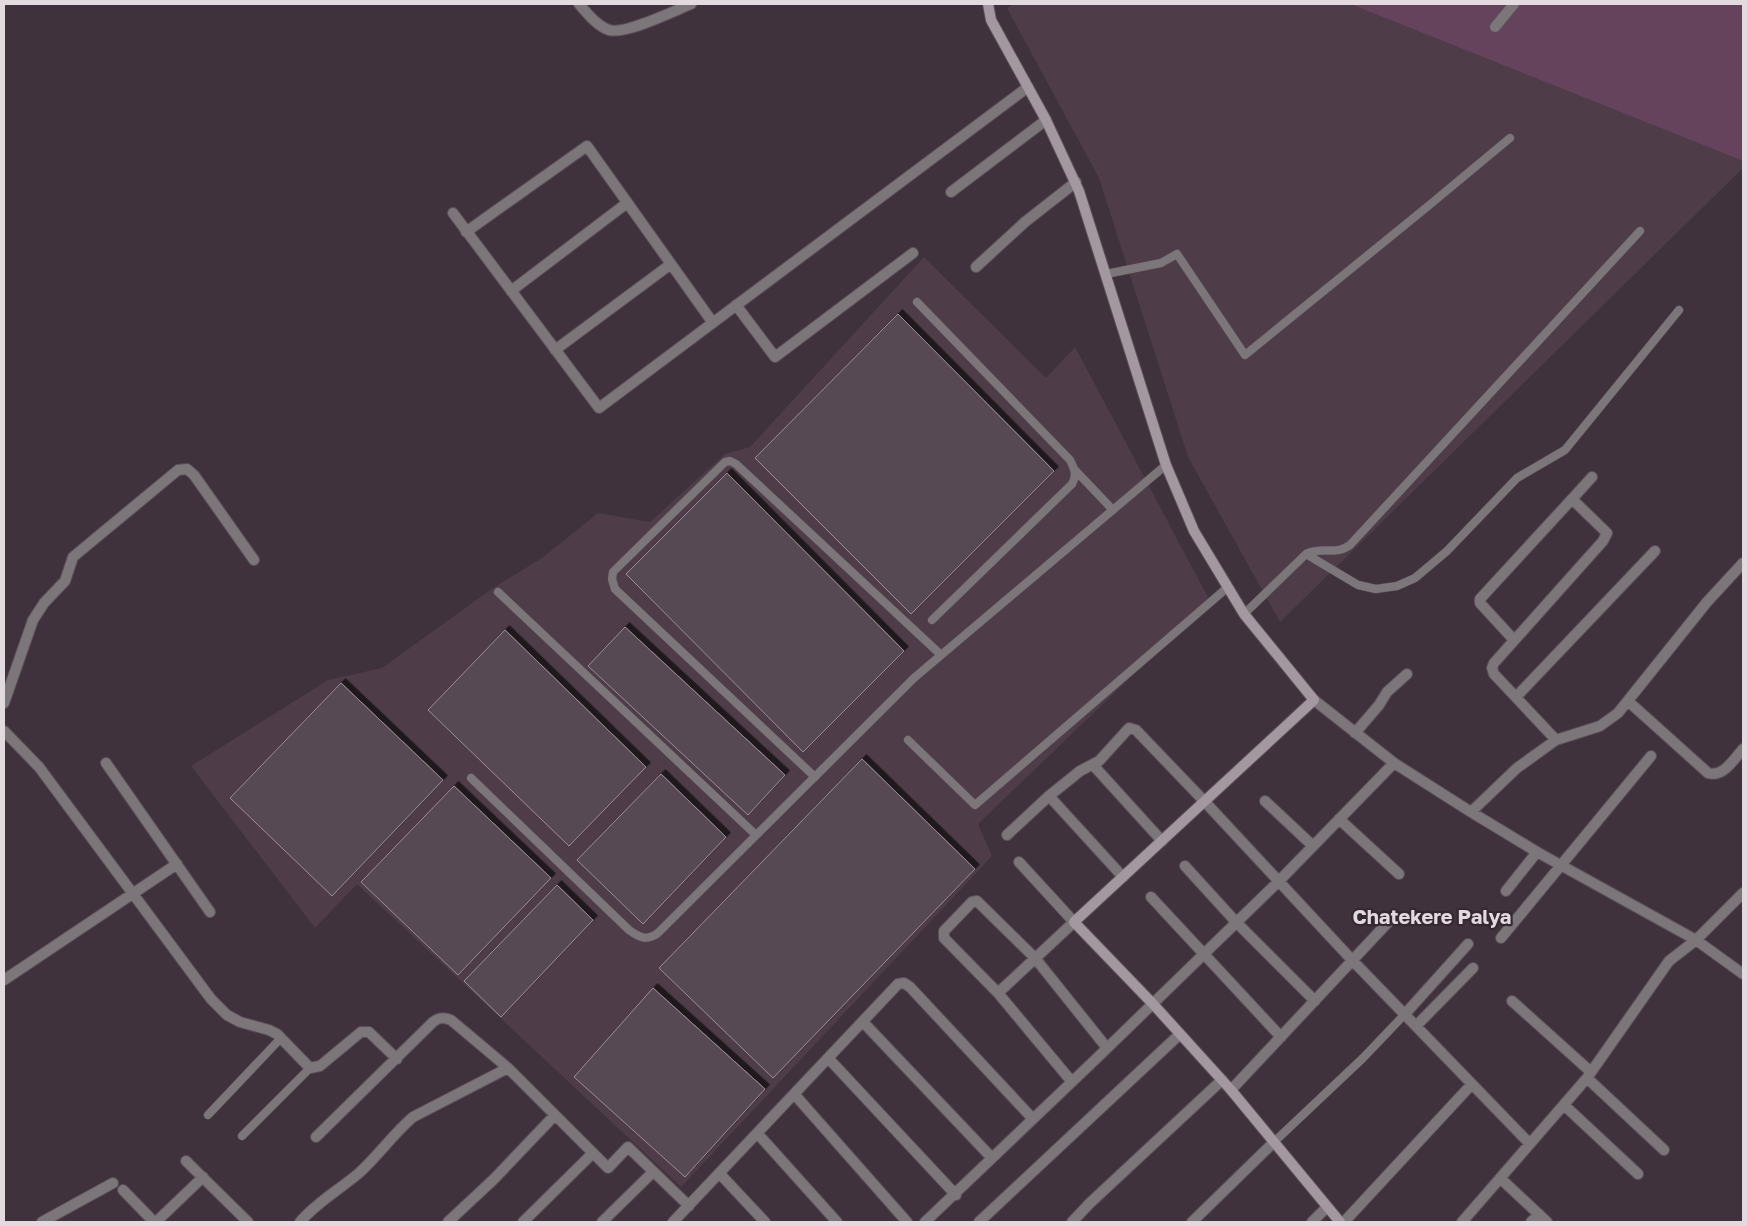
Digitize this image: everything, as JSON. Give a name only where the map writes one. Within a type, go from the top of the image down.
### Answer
[{"type":"street","points":[[579,4],[595,21],[609,30],[633,28],[691,4]]},
{"type":"street","points":[[988,4],[991,20],[1046,120],[1076,182],[1166,465],[1194,531],[1244,614],[1314,700],[1394,762],[1537,852],[1696,940],[1743,974]]},
{"type":"street","points":[[1494,27],[1514,4]]},
{"type":"street","points":[[453,213],[599,408],[1028,87]]},
{"type":"street","points":[[951,192],[1046,120]]},
{"type":"street","points":[[466,232],[587,146],[713,323]]},
{"type":"street","points":[[976,266],[1025,222],[1076,182]]},
{"type":"street","points":[[511,291],[628,202]]},
{"type":"street","points":[[736,305],[775,357],[913,253]]},
{"type":"street","points":[[555,350],[671,264]]},
{"type":"street","points":[[4,704],[33,620],[44,603],[65,581],[73,557],[178,470],[187,469],[194,475],[254,560]]},
{"type":"street","points":[[1514,640],[1480,603],[1480,599],[1592,477]]},
{"type":"street","points":[[1556,740],[1494,674],[1492,668],[1494,663],[1603,541],[1608,533],[1572,499]]},
{"type":"street","points":[[1516,697],[1655,551]]},
{"type":"street","points":[[1471,812],[1517,768],[1556,740],[1600,726],[1610,720],[1629,702],[1706,602],[1743,563]]},
{"type":"street","points":[[1355,733],[1379,705],[1387,692],[1407,674]]},
{"type":"street","points":[[998,993],[1314,700]]},
{"type":"street","points":[[1629,702],[1708,773],[1714,775],[1719,773],[1743,749]]},
{"type":"street","points":[[1007,835],[1080,771],[1099,761],[1129,728],[1136,730],[1206,802],[1352,960],[1530,1144]]},
{"type":"street","points":[[4,731],[39,767],[195,980],[227,1015],[240,1022],[269,1030],[281,1038],[310,1068],[320,1066],[361,1032],[365,1031],[369,1032],[397,1059]]},
{"type":"street","points":[[1501,938],[1651,756]]},
{"type":"street","points":[[925,1222],[1279,881],[1394,762]]},
{"type":"street","points":[[106,763],[210,912]]},
{"type":"street","points":[[1093,765],[1162,840]]},
{"type":"street","points":[[1050,796],[1123,877]]},
{"type":"street","points":[[1264,801],[1313,846]]},
{"type":"street","points":[[1339,819],[1399,874]]},
{"type":"street","points":[[1506,891],[1537,852]]},
{"type":"street","points":[[1020,862],[1231,1090],[1340,1222]]},
{"type":"street","points":[[4,980],[177,864]]},
{"type":"street","points":[[1184,866],[1314,1001]]},
{"type":"street","points":[[1462,1222],[1589,1075],[1669,961],[1696,940],[1743,893]]},
{"type":"street","points":[[1151,897],[1281,1036]]},
{"type":"street","points":[[1072,1082],[998,993],[944,938],[944,931],[972,902],[976,901],[980,904],[1035,958],[1107,1048]]},
{"type":"street","points":[[1231,1090],[1392,917]]},
{"type":"street","points":[[1405,1014],[1468,944]]},
{"type":"street","points":[[1416,1026],[1473,968]]},
{"type":"street","points":[[673,1222],[898,984],[904,983],[910,987],[1033,1118]]},
{"type":"street","points":[[1512,1001],[1664,1150]]},
{"type":"street","points":[[316,1137],[433,1022],[438,1018],[445,1018],[451,1020],[508,1068],[608,1168],[628,1147],[689,1206]]},
{"type":"street","points":[[863,1022],[992,1158]]},
{"type":"street","points":[[979,1222],[1180,1034]]},
{"type":"street","points":[[829,1058],[956,1194]]},
{"type":"street","points":[[300,1222],[316,1205],[360,1172],[412,1117],[508,1068]]},
{"type":"street","points":[[1072,1222],[1222,1080]]},
{"type":"street","points":[[1344,1222],[1472,1084]]},
{"type":"street","points":[[795,1095],[907,1222]]},
{"type":"street","points":[[1564,1105],[1638,1174]]},
{"type":"street","points":[[448,1222],[494,1179],[555,1115]]},
{"type":"street","points":[[758,1134],[837,1222]]},
{"type":"street","points":[[1192,1222],[1274,1142]]},
{"type":"street","points":[[523,1222],[593,1153]]},
{"type":"street","points":[[186,1161],[248,1222]]},
{"type":"street","points":[[602,1222],[653,1172]]},
{"type":"street","points":[[720,1174],[765,1222]]},
{"type":"street","points":[[123,1190],[155,1222],[203,1177]]},
{"type":"street","points":[[1500,1178],[1548,1222]]},
{"type":"street","points":[[42,1222],[113,1183]]},
{"type":"street","points":[[1312,1222],[1327,1207]]},
{"type":"street","points":[[1531,1222],[1539,1214]]},
{"type":"lane","points":[[1106,274],[1161,263],[1176,254],[1245,355],[1510,138]]},
{"type":"lane","points":[[1244,614],[1306,554],[1317,550],[1344,550],[1350,545],[1640,231]]},
{"type":"lane","points":[[917,302],[1070,460],[1076,477],[1072,484],[932,620]]},
{"type":"lane","points":[[1306,554],[1358,584],[1376,589],[1397,586],[1415,578],[1448,552],[1517,478],[1565,450],[1680,310]]},
{"type":"lane","points":[[815,777],[615,589],[612,579],[613,572],[725,462],[730,461],[736,464],[940,654]]},
{"type":"lane","points":[[471,778],[636,936],[651,938],[940,654],[1166,465]]},
{"type":"lane","points":[[1074,469],[1113,510]]},
{"type":"lane","points":[[908,740],[975,804],[1228,586]]},
{"type":"lane","points":[[498,592],[756,836]]},
{"type":"lane","points":[[1274,1142],[1363,1058],[1405,1014]]},
{"type":"lane","points":[[208,1115],[281,1038]]},
{"type":"lane","points":[[242,1136],[310,1068]]},
{"type":"shaded area","points":[[1013,4],[1350,4],[1743,161],[1743,168],[1280,622],[1188,457],[1099,178],[1007,8]]},
{"type":"shaded area","points":[[1350,4],[1743,4],[1743,161]]},
{"type":"shaded area","points":[[924,257],[1046,378],[1075,347],[1210,601],[978,824],[992,856],[681,1187],[357,884],[315,928],[191,766],[328,680],[382,668],[493,588],[542,558],[598,513],[650,522],[725,454],[750,447]]},
{"type":"building","points":[[898,314],[1054,471],[911,614],[755,458]]},
{"type":"building","points":[[727,473],[904,651],[803,752],[626,574]]},
{"type":"building","points":[[625,627],[785,775],[748,815],[588,666]]},
{"type":"building","points":[[505,630],[646,767],[569,846],[428,710]]},
{"type":"building","points":[[341,683],[443,780],[332,896],[230,798]]},
{"type":"building","points":[[862,759],[975,869],[773,1078],[659,968]]},
{"type":"building","points":[[661,774],[726,837],[643,924],[577,860]]},
{"type":"building","points":[[454,786],[551,878],[458,975],[361,882]]},
{"type":"building","points":[[557,885],[593,920],[501,1017],[464,981]]},
{"type":"building","points":[[653,988],[765,1089],[685,1177],[574,1077]]},
{"type":"district","name":"Chatekere Palya","points":[[1432,916]]}]
